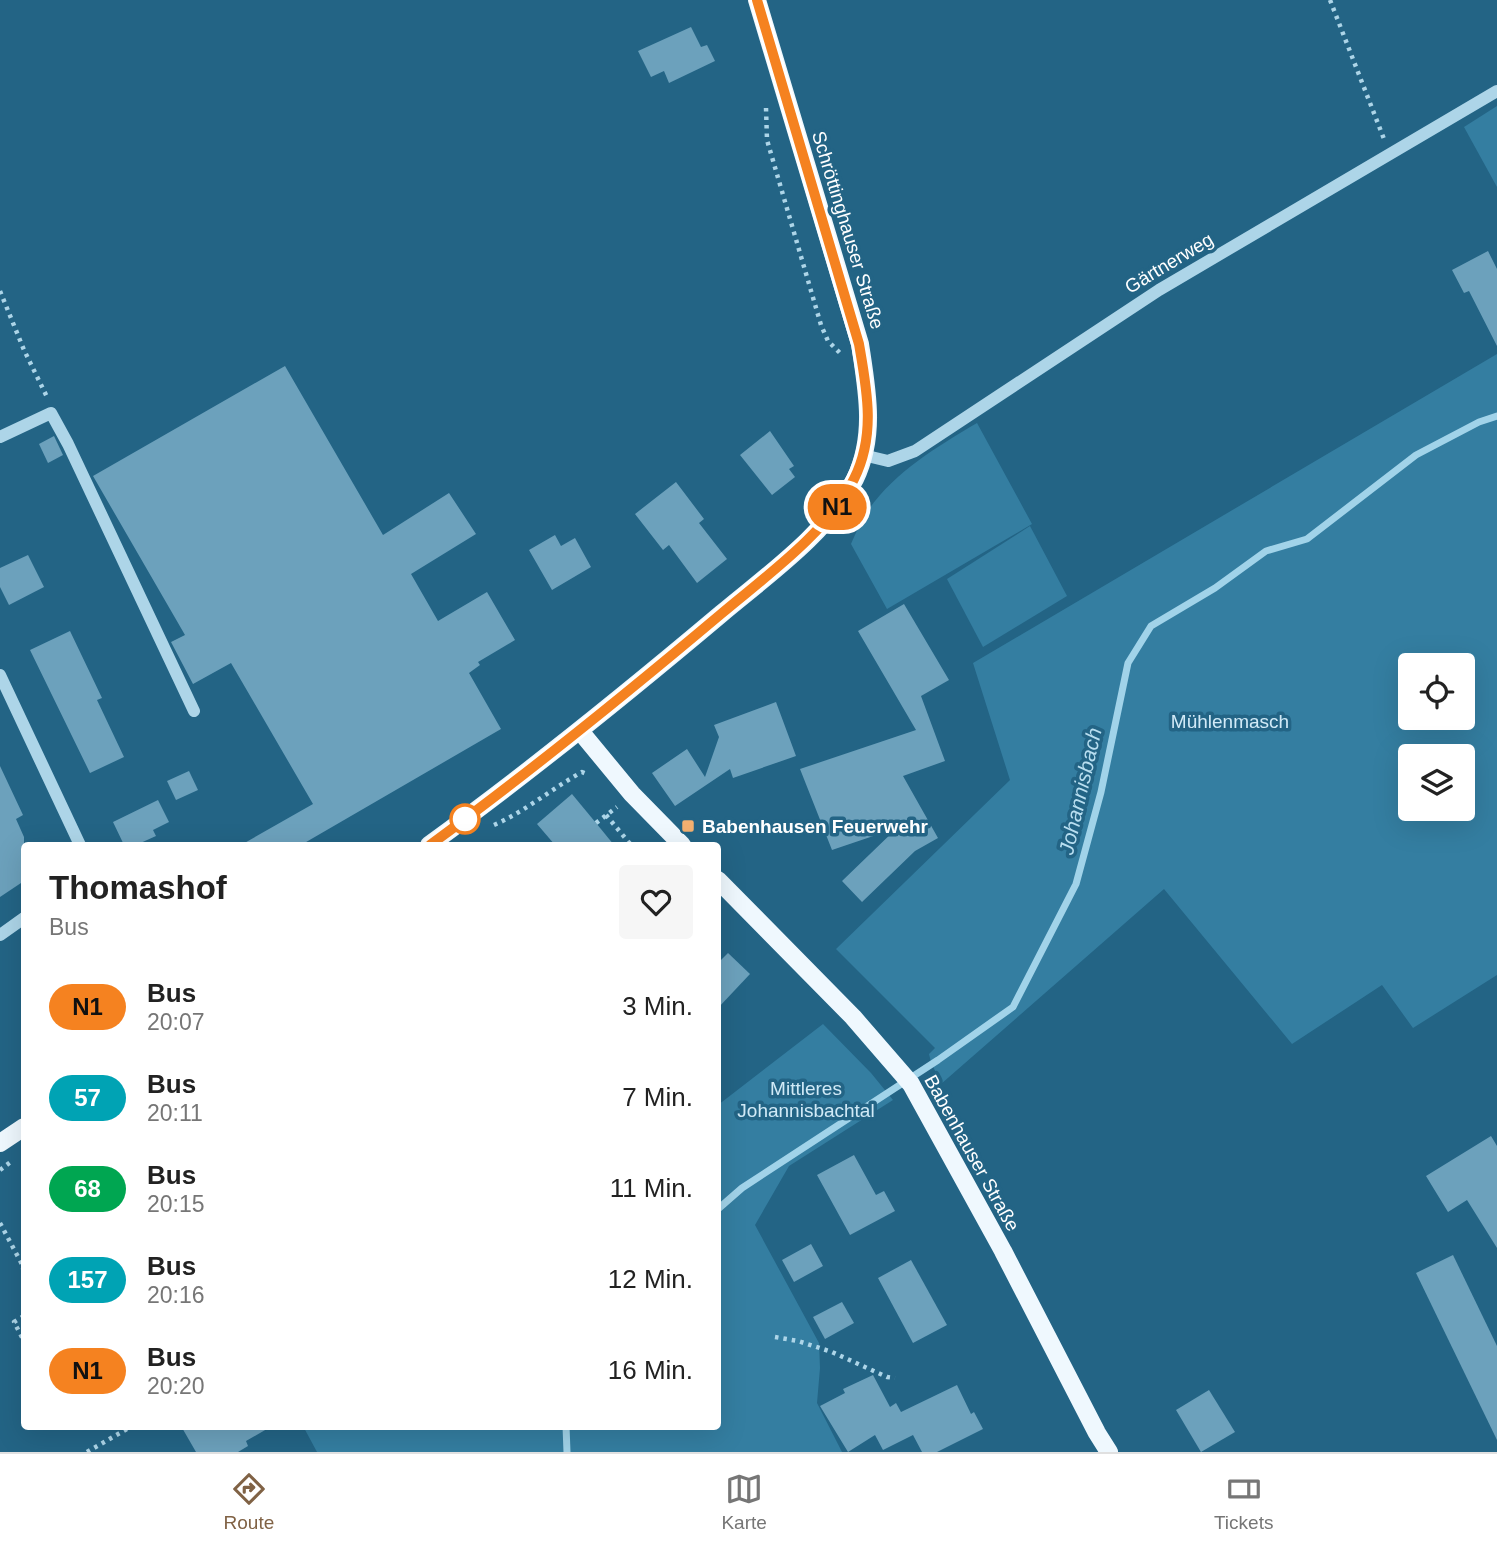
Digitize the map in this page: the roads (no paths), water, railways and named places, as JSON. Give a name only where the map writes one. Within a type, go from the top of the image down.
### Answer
[{"type":"main road","name":"Schröttinghauser Straße","points":[[580,731],[849,503],[863,455],[868,429],[868,396],[859,344],[757,0]]},
{"type":"main road","points":[[433,842],[580,731],[632,794],[679,842]]},
{"type":"main road","name":"Babenhauser Straße","points":[[721,883],[853,1017],[897,1066],[922,1101],[1109,1452]]},
{"type":"main road","points":[[0,1143],[21,1129]]},
{"type":"street","name":"Gärtnerweg","points":[[863,455],[888,461],[915,451],[1159,290],[1497,91]]},
{"type":"street","points":[[0,436],[51,413],[194,711]]},
{"type":"street","points":[[827,489],[849,503]]},
{"type":"street","points":[[0,675],[79,842]]},
{"type":"street","points":[[0,935],[21,920]]},
{"type":"waterway","name":"Johannisbach","points":[[721,1206],[742,1188],[938,1060],[1013,1007],[1076,884],[1101,792],[1128,663],[1151,626],[1215,588],[1266,551],[1307,539],[1416,455],[1479,422],[1497,416]]},
{"type":"waterway","name":"Johannisbach","points":[[566,1430],[567,1452]]},
{"type":"place","name":"Babenhausen Feuerwehr","points":[[688,826]]},
{"type":"park label","name":"Mühlenmasch","points":[[1230,721]]},
{"type":"park label","name":"Mittleres Johannisbachtal","points":[[806,1099]]}]
